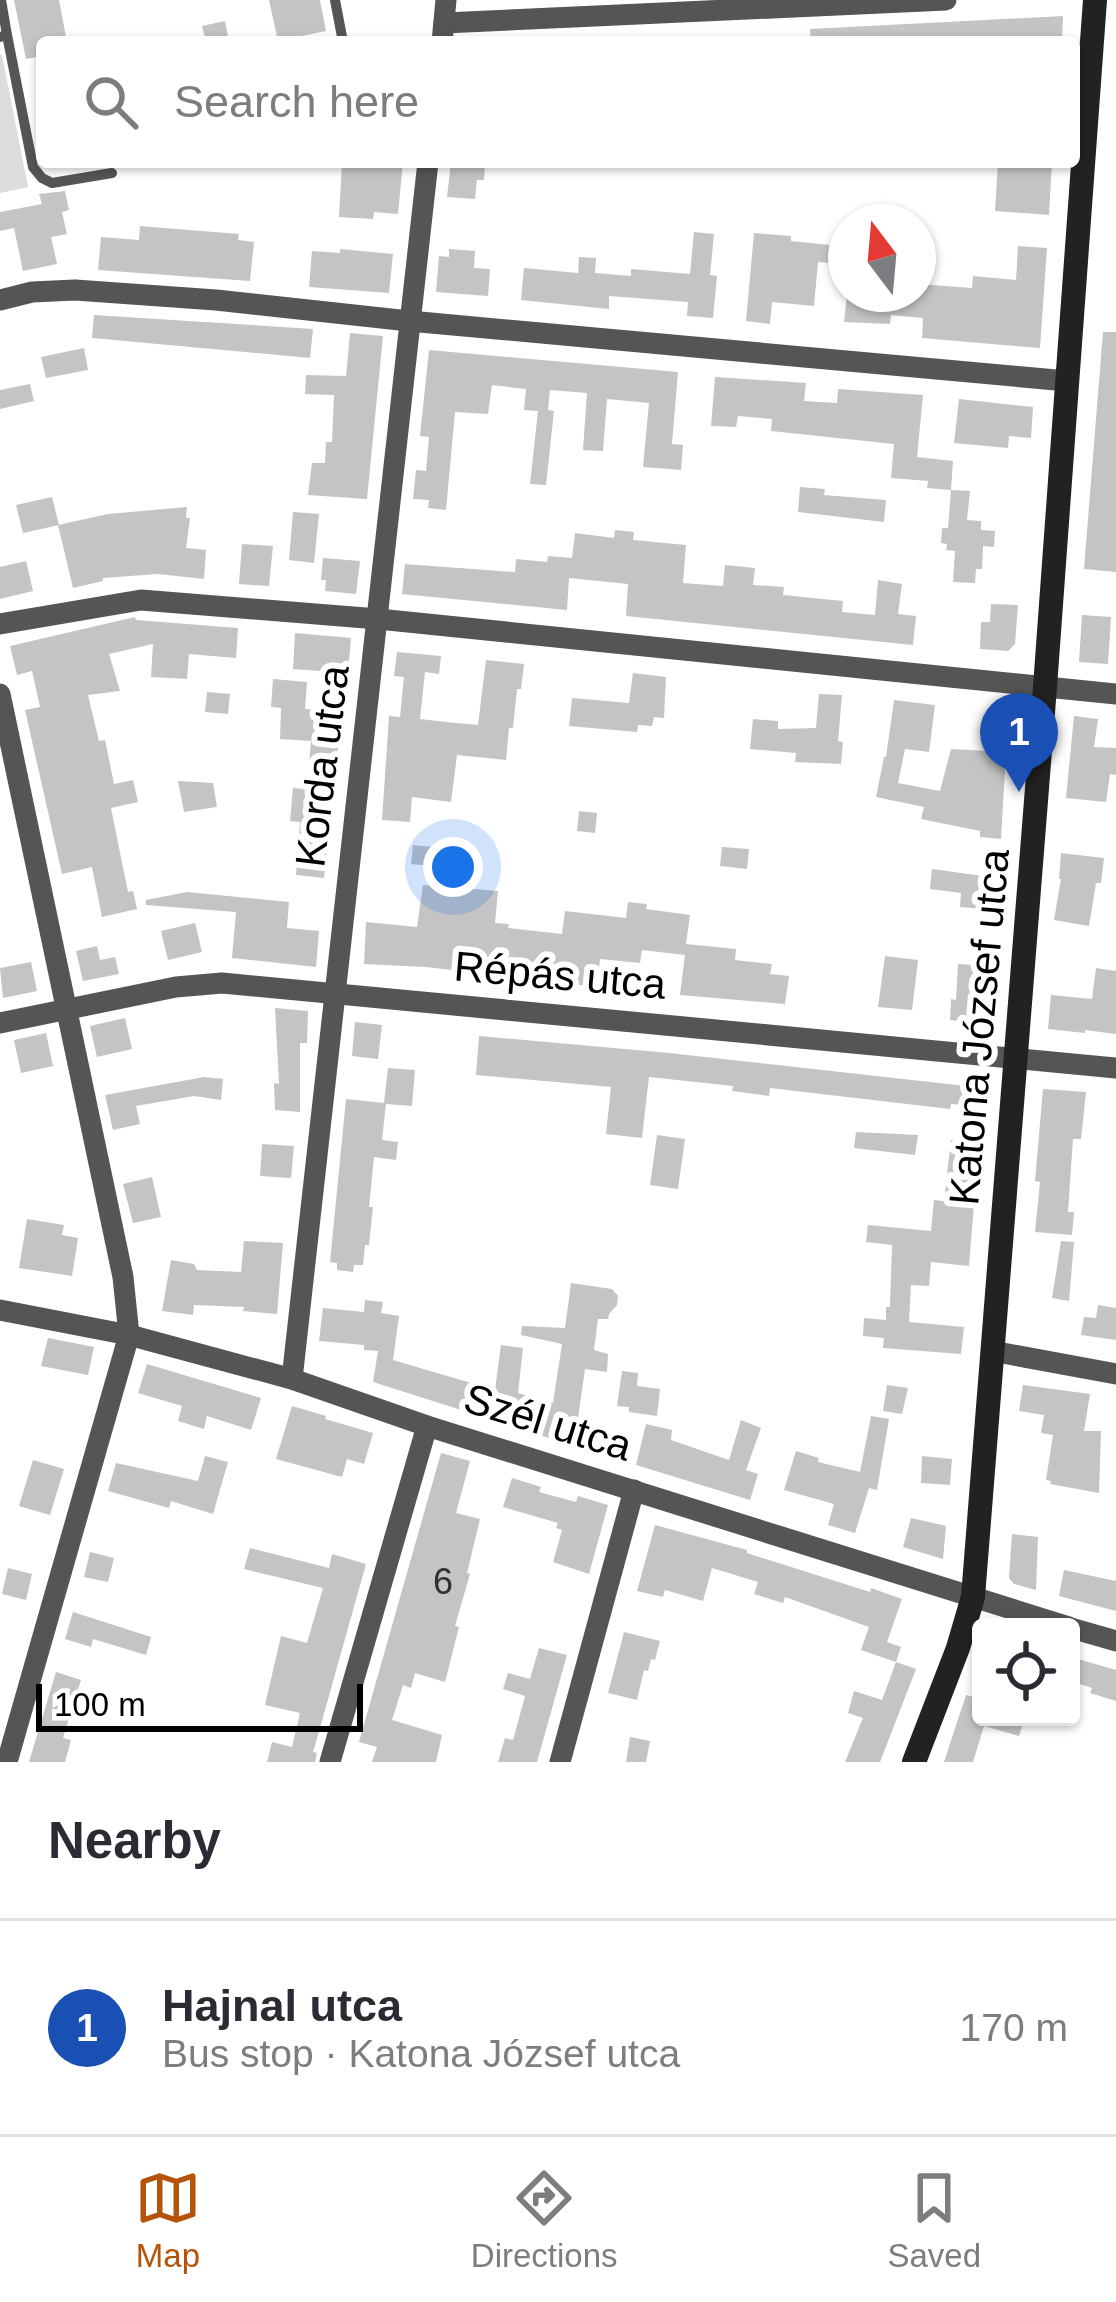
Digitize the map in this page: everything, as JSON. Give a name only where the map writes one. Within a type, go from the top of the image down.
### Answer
[{"type":"street","points":[[444,22],[946,0]]},
{"type":"street","name":"Katona József utca","points":[[914,1762],[973,1597],[1095,0]]},
{"type":"street","name":"Korda utca","points":[[292,1379],[427,168]]},
{"type":"street","points":[[0,300],[32,292],[75,290],[216,300],[1067,381]]},
{"type":"street","points":[[0,625],[141,600],[378,619],[1116,694]]},
{"type":"street","points":[[0,694],[123,1276],[129,1335],[8,1762]]},
{"type":"street","name":"Répás utca","points":[[0,1023],[176,987],[222,983],[1116,1068]]},
{"type":"street","name":"Szél utca","points":[[0,1310],[129,1335],[292,1379],[427,1426],[1041,1618]]},
{"type":"street","points":[[992,1351],[1116,1374]]},
{"type":"street","points":[[330,1762],[427,1426]]},
{"type":"street","points":[[560,1762],[634,1490]]},
{"type":"street","name":"Szél utca","points":[[1080,1630],[1116,1641]]},
{"type":"lane","points":[[1,0],[4,36],[33,167],[52,183],[112,172]]},
{"type":"lane","points":[[335,0],[343,36]]},
{"type":"shaded area","points":[[0,55],[28,187],[0,193]]},
{"type":"building","points":[[14,0],[59,0],[66,36],[36,36],[36,57],[26,59]]},
{"type":"building","points":[[269,0],[320,0],[326,31],[277,36]]},
{"type":"building","points":[[1063,16],[1062,36],[811,36],[810,29]]},
{"type":"building","points":[[225,21],[228,36],[204,36],[202,26]]},
{"type":"building","points":[[342,168],[402,168],[398,214],[374,212],[373,219],[339,217]]},
{"type":"building","points":[[450,168],[485,168],[484,180],[477,180],[475,199],[447,197]]},
{"type":"building","points":[[998,168],[1052,168],[1049,215],[995,211]]},
{"type":"building","points":[[65,191],[69,210],[62,212],[67,234],[51,237],[57,264],[23,271],[14,228],[0,231],[0,212],[42,204],[39,194]]},
{"type":"building","points":[[140,226],[239,234],[238,240],[254,242],[250,281],[98,270],[101,237],[139,240]]},
{"type":"building","points":[[694,232],[714,234],[713,318],[687,316],[688,302],[609,296],[609,309],[521,300],[524,268],[578,273],[579,257],[596,258],[595,273],[631,276],[631,269],[690,274]]},
{"type":"building","points":[[754,233],[828,245],[828,263],[818,262],[814,306],[772,302],[770,324],[746,321]]},
{"type":"building","points":[[1018,246],[1047,248],[1040,348],[922,338],[923,318],[891,315],[890,324],[844,322],[845,312],[936,312],[936,285],[972,288],[973,276],[1016,280]]},
{"type":"building","points":[[340,249],[393,254],[389,293],[309,287],[312,251],[340,253]]},
{"type":"building","points":[[449,249],[475,251],[474,268],[490,269],[488,296],[436,292],[439,256],[449,257]]},
{"type":"building","points":[[94,315],[313,329],[310,358],[92,338]]},
{"type":"building","points":[[1103,332],[1116,332],[1116,572],[1084,569]]},
{"type":"building","points":[[350,333],[383,336],[367,499],[308,495],[312,463],[325,463],[326,442],[332,442],[334,395],[305,394],[306,375],[346,376]]},
{"type":"building","points":[[84,348],[88,370],[46,378],[41,357]]},
{"type":"building","points":[[429,350],[678,372],[672,444],[683,445],[681,470],[643,467],[649,403],[607,399],[603,451],[583,450],[587,393],[550,390],[548,410],[554,411],[546,485],[530,484],[538,411],[524,410],[526,389],[492,385],[488,414],[455,412],[446,510],[428,508],[429,500],[413,499],[416,470],[426,471],[429,437],[420,436]]},
{"type":"building","points":[[715,377],[806,383],[804,401],[837,403],[838,389],[923,395],[917,457],[953,461],[951,490],[927,488],[928,481],[891,478],[894,444],[771,431],[772,419],[738,416],[736,427],[711,426]]},
{"type":"building","points":[[30,384],[34,401],[0,409],[0,390]]},
{"type":"building","points":[[959,399],[1033,407],[1031,438],[1009,436],[1008,448],[954,443]]},
{"type":"building","points":[[800,487],[825,489],[824,495],[886,500],[884,522],[798,512]]},
{"type":"building","points":[[951,490],[970,491],[967,520],[981,521],[981,530],[995,531],[994,547],[983,546],[982,569],[976,569],[975,583],[953,582],[955,551],[941,543],[942,528],[948,528]]},
{"type":"building","points":[[52,497],[59,525],[23,533],[16,505]]},
{"type":"building","points":[[187,507],[186,548],[206,550],[204,579],[158,574],[103,578],[73,588],[58,525],[108,514]]},
{"type":"building","points":[[293,512],[319,514],[314,563],[289,560]]},
{"type":"building","points":[[615,530],[634,532],[633,540],[686,545],[683,583],[723,586],[725,565],[755,568],[753,585],[784,587],[783,595],[843,601],[842,612],[875,615],[878,580],[902,584],[898,614],[916,616],[913,645],[626,616],[628,584],[569,578],[567,610],[402,594],[405,564],[515,572],[516,559],[572,558],[575,533],[614,538]]},
{"type":"building","points":[[242,544],[273,546],[269,586],[239,584]]},
{"type":"building","points":[[323,558],[360,561],[356,594],[325,591]]},
{"type":"building","points":[[26,561],[33,591],[0,599],[0,567]]},
{"type":"building","points":[[991,604],[1018,605],[1015,644],[1008,651],[980,649],[981,622],[990,622]]},
{"type":"building","points":[[1082,615],[1111,617],[1108,664],[1079,662]]},
{"type":"building","points":[[135,617],[238,628],[236,658],[189,654],[187,679],[151,677],[153,644],[109,654],[120,691],[88,695],[99,741],[105,740],[114,784],[133,780],[138,802],[111,808],[128,892],[133,891],[137,909],[102,917],[92,867],[62,874],[25,710],[40,707],[32,671],[17,675],[10,646]]},
{"type":"building","points":[[295,633],[351,638],[348,673],[293,669]]},
{"type":"building","points":[[397,652],[441,656],[439,674],[425,672],[420,719],[446,722],[478,725],[486,660],[524,664],[506,760],[457,755],[451,802],[412,797],[410,822],[382,820],[389,716],[400,717],[404,677],[394,676]]},
{"type":"building","points":[[633,673],[666,677],[664,718],[654,717],[652,726],[638,725],[637,732],[569,726],[572,698],[629,703]]},
{"type":"building","points":[[273,679],[307,682],[305,709],[342,711],[324,878],[296,875],[300,822],[290,821],[293,788],[307,789],[311,741],[280,739],[281,708],[271,707]]},
{"type":"building","points":[[207,692],[230,694],[228,714],[205,712]]},
{"type":"building","points":[[819,694],[842,695],[841,764],[795,762],[796,753],[750,749],[753,719],[778,721],[778,729],[816,728]]},
{"type":"building","points":[[894,700],[935,705],[929,752],[905,749],[898,783],[940,791],[951,749],[1006,752],[1001,839],[921,819],[924,807],[876,797]]},
{"type":"building","points":[[1074,716],[1098,719],[1094,747],[1116,748],[1116,775],[1110,774],[1106,802],[1066,798]]},
{"type":"building","points":[[178,781],[213,783],[217,807],[184,812]]},
{"type":"building","points":[[579,811],[597,813],[595,833],[577,831]]},
{"type":"building","points":[[413,845],[443,848],[440,867],[411,864]]},
{"type":"building","points":[[722,847],[749,849],[747,869],[720,866]]},
{"type":"building","points":[[1061,853],[1104,858],[1089,926],[1054,920]]},
{"type":"building","points":[[932,869],[997,878],[993,910],[960,907],[961,893],[930,889]]},
{"type":"building","points":[[423,885],[498,891],[495,923],[509,924],[508,928],[562,934],[565,911],[626,918],[628,902],[690,915],[686,944],[736,949],[735,960],[772,964],[770,974],[789,976],[785,1004],[680,995],[685,955],[642,950],[640,963],[600,959],[597,987],[364,964],[366,922],[417,927]]},
{"type":"building","points":[[187,892],[289,902],[287,928],[319,931],[316,967],[232,958],[236,912],[146,905],[146,900]]},
{"type":"building","points":[[195,923],[202,952],[168,960],[161,931]]},
{"type":"building","points":[[97,946],[100,960],[115,957],[119,974],[83,981],[76,951]]},
{"type":"building","points":[[885,956],[918,960],[912,1010],[878,1007]]},
{"type":"building","points":[[31,962],[37,991],[3,998],[0,968]]},
{"type":"building","points":[[958,964],[990,966],[985,1023],[950,1020]]},
{"type":"building","points":[[1096,968],[1116,971],[1116,1034],[1048,1029],[1051,995],[1092,999]]},
{"type":"building","points":[[275,1008],[308,1011],[307,1043],[300,1043],[300,1112],[275,1110],[274,1083],[279,1084]]},
{"type":"building","points":[[125,1018],[132,1049],[97,1057],[90,1026]]},
{"type":"building","points":[[355,1022],[382,1025],[378,1059],[352,1056]]},
{"type":"building","points":[[46,1033],[53,1066],[21,1073],[14,1040]]},
{"type":"building","points":[[479,1036],[966,1086],[964,1105],[951,1104],[950,1109],[770,1088],[769,1096],[732,1091],[733,1086],[649,1077],[642,1138],[606,1134],[611,1087],[476,1075]]},
{"type":"building","points":[[388,1068],[415,1070],[412,1106],[386,1104],[382,1140],[398,1142],[396,1160],[374,1157],[369,1207],[373,1207],[363,1265],[354,1265],[353,1272],[337,1270],[337,1263],[330,1262],[346,1099],[384,1103]]},
{"type":"building","points":[[204,1077],[223,1079],[221,1100],[194,1096],[136,1106],[140,1124],[113,1130],[105,1095]]},
{"type":"building","points":[[1043,1089],[1086,1092],[1081,1139],[1073,1139],[1068,1212],[1074,1212],[1072,1235],[1035,1232]]},
{"type":"building","points":[[856,1132],[918,1135],[915,1155],[854,1148]]},
{"type":"building","points":[[657,1135],[685,1139],[678,1189],[650,1185]]},
{"type":"building","points":[[951,1140],[978,1142],[969,1266],[931,1262],[929,1286],[911,1285],[909,1322],[964,1327],[961,1354],[883,1348],[884,1338],[863,1336],[864,1318],[886,1320],[892,1245],[866,1242],[868,1225],[931,1231],[934,1200],[944,1201]]},
{"type":"building","points":[[262,1144],[294,1146],[291,1178],[260,1176]]},
{"type":"building","points":[[152,1177],[161,1217],[133,1223],[123,1184]]},
{"type":"building","points":[[27,1219],[64,1225],[62,1235],[78,1238],[72,1276],[19,1268]]},
{"type":"building","points":[[244,1241],[283,1243],[277,1314],[194,1305],[193,1315],[162,1311],[171,1260],[194,1264],[197,1270],[241,1272]]},
{"type":"building","points":[[1061,1241],[1074,1242],[1069,1301],[1052,1298]]},
{"type":"building","points":[[571,1283],[612,1289],[618,1296],[608,1319],[598,1319],[594,1350],[608,1354],[607,1372],[585,1369],[574,1446],[373,1382],[378,1351],[319,1341],[323,1308],[364,1312],[365,1300],[383,1302],[381,1313],[399,1316],[393,1360],[495,1390],[501,1345],[523,1348],[518,1393],[553,1403],[562,1344],[521,1335],[522,1326],[565,1328]]},
{"type":"building","points":[[1098,1305],[1116,1308],[1116,1340],[1081,1335],[1084,1317],[1096,1318]]},
{"type":"building","points":[[48,1338],[94,1347],[88,1375],[41,1366]]},
{"type":"building","points":[[147,1364],[261,1398],[251,1430],[207,1416],[204,1429],[178,1421],[182,1406],[138,1393]]},
{"type":"building","points":[[622,1371],[638,1373],[637,1386],[660,1389],[657,1416],[617,1406]]},
{"type":"building","points":[[887,1385],[908,1388],[902,1414],[883,1411]]},
{"type":"building","points":[[1023,1385],[1090,1394],[1084,1431],[1101,1431],[1099,1493],[1046,1480],[1053,1435],[1041,1433],[1044,1415],[1019,1411]]},
{"type":"building","points":[[292,1406],[373,1433],[364,1464],[347,1459],[342,1477],[276,1459]]},
{"type":"building","points":[[871,1416],[889,1419],[877,1490],[869,1488],[855,1533],[828,1525],[834,1504],[784,1490],[796,1451],[860,1472]]},
{"type":"building","points":[[741,1420],[761,1428],[746,1470],[758,1474],[750,1500],[636,1465],[646,1424],[672,1430],[671,1440],[729,1460]]},
{"type":"building","points":[[441,1453],[470,1461],[456,1513],[480,1519],[470,1574],[445,1682],[415,1673],[411,1688],[403,1685],[392,1720],[442,1735],[436,1762],[372,1762],[377,1747],[359,1742]]},
{"type":"building","points":[[205,1456],[228,1462],[213,1514],[171,1501],[169,1508],[108,1491],[116,1463],[198,1481]]},
{"type":"building","points":[[922,1456],[952,1459],[950,1485],[921,1483]]},
{"type":"building","points":[[33,1460],[64,1469],[50,1515],[19,1506]]},
{"type":"building","points":[[512,1478],[541,1487],[539,1492],[608,1505],[589,1574],[553,1562],[562,1530],[556,1528],[558,1523],[503,1507]]},
{"type":"building","points":[[911,1518],[946,1526],[943,1559],[903,1547]]},
{"type":"building","points":[[655,1525],[902,1599],[887,1642],[901,1647],[896,1662],[861,1650],[869,1627],[785,1597],[783,1603],[754,1594],[758,1582],[712,1568],[703,1601],[665,1590],[663,1597],[637,1591]]},
{"type":"building","points":[[1012,1534],[1038,1537],[1036,1590],[1009,1578]]},
{"type":"building","points":[[250,1548],[329,1568],[332,1554],[366,1564],[313,1752],[317,1753],[315,1762],[267,1762],[272,1742],[292,1747],[300,1713],[265,1705],[281,1636],[307,1643],[323,1588],[244,1569]]},
{"type":"building","points":[[90,1552],[114,1558],[108,1582],[84,1577]]},
{"type":"building","points":[[8,1568],[32,1574],[26,1600],[2,1594]]},
{"type":"building","points":[[1064,1570],[1116,1581],[1116,1611],[1059,1596]]},
{"type":"building","points":[[73,1612],[151,1637],[146,1655],[93,1639],[91,1647],[65,1639]]},
{"type":"building","points":[[624,1632],[660,1641],[655,1660],[644,1670],[637,1700],[608,1693]]},
{"type":"building","points":[[539,1648],[567,1655],[537,1762],[498,1762],[505,1738],[513,1740],[525,1696],[503,1689],[508,1673],[530,1679]]},
{"type":"building","points":[[1080,1660],[1116,1670],[1116,1701],[1090,1693],[1092,1688],[1080,1684]]},
{"type":"building","points":[[896,1662],[916,1669],[880,1762],[845,1762],[863,1718],[848,1713],[854,1691],[882,1700]]},
{"type":"building","points":[[56,1672],[81,1680],[63,1738],[71,1740],[65,1762],[29,1762]]},
{"type":"building","points":[[966,1695],[972,1697],[972,1726],[984,1726],[973,1762],[944,1762]]},
{"type":"building","points":[[984,1726],[1022,1726],[1019,1736]]},
{"type":"building","points":[[630,1737],[650,1741],[646,1762],[626,1762]]},
{"type":"place","name":"Hajnal utca","points":[[1019,792]]}]
